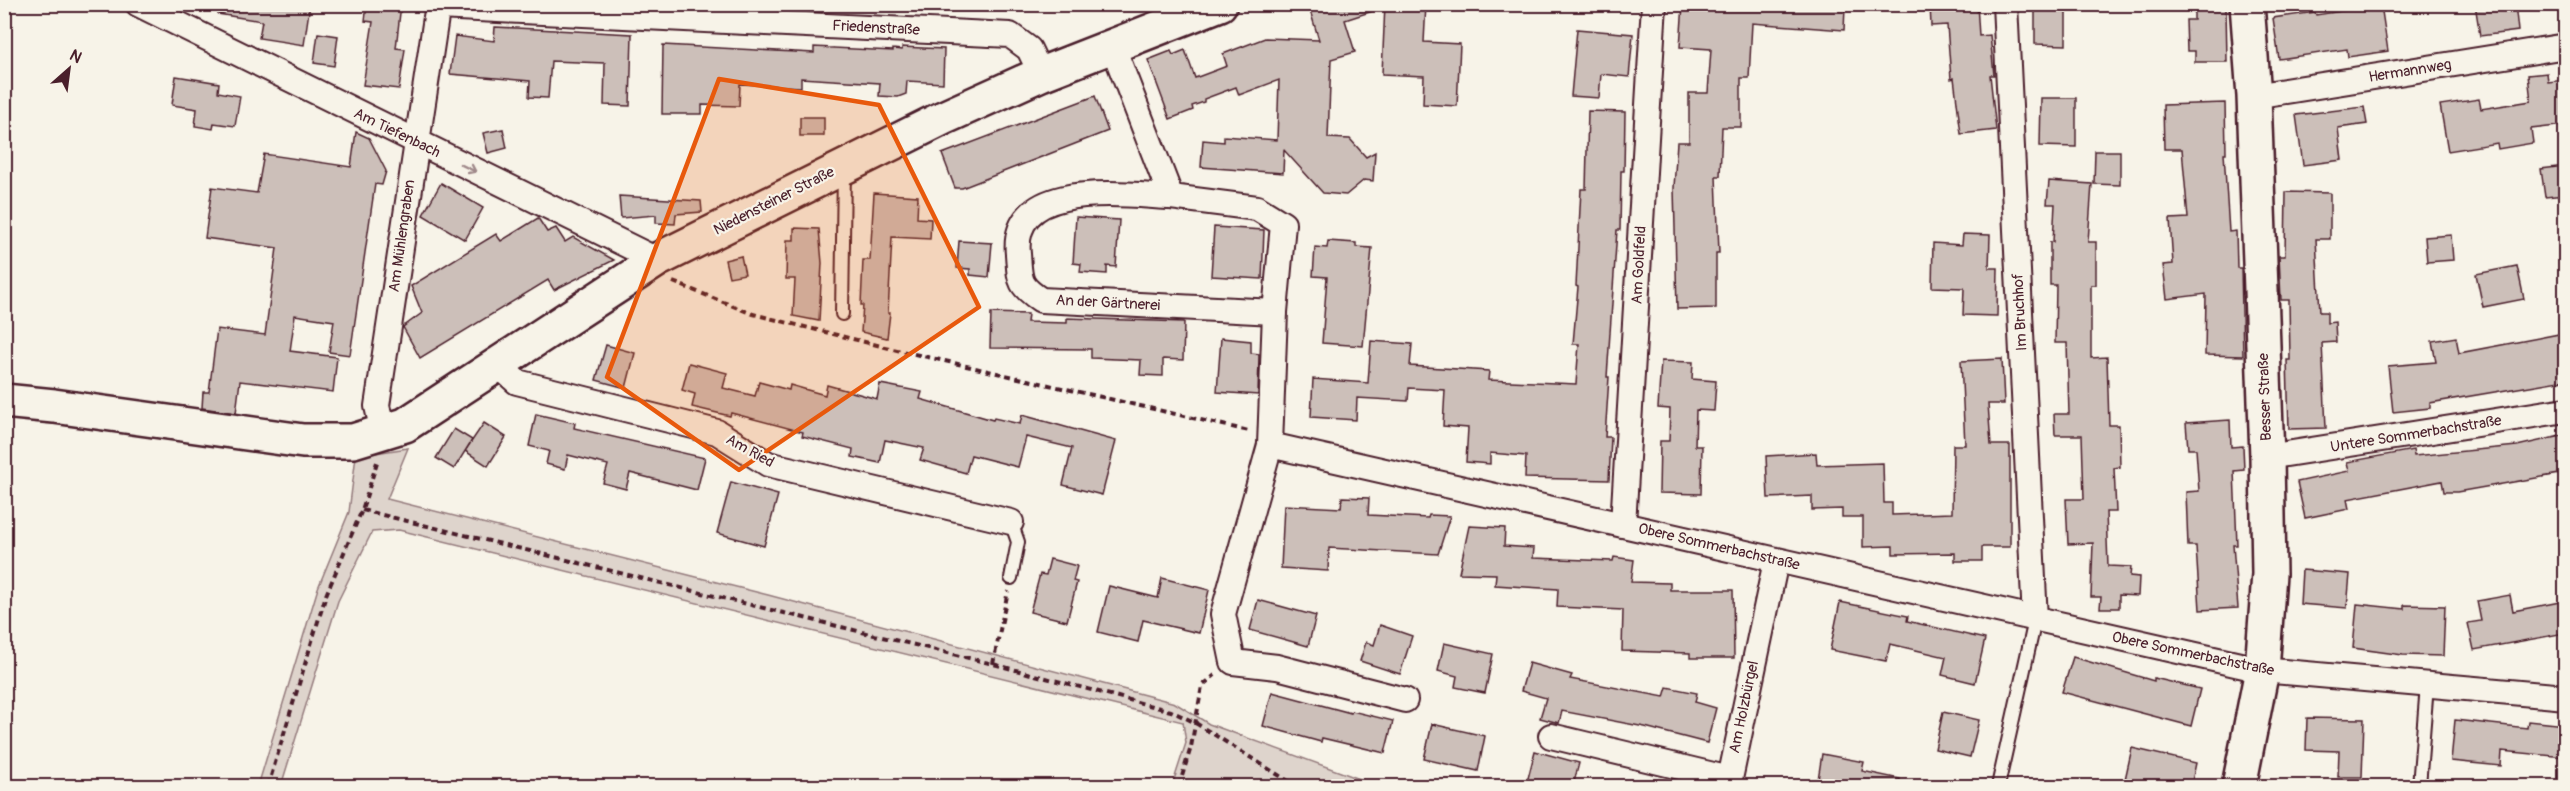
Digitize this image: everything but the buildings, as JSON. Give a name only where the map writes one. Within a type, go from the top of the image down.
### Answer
[{"type":"main road","name":"Niedensteiner Straße","points":[[368,437],[405,425],[657,260],[844,165],[1041,74],[1220,4]]},
{"type":"main road","name":"Besser Straße","points":[[2239,786],[2262,670],[2269,574],[2254,96],[2247,4]]},
{"type":"main road","points":[[4,401],[303,441],[368,437]]},
{"type":"street","name":"Am Tiefenbach","points":[[138,4],[657,260]]},
{"type":"street","name":"Am Goldfeld","points":[[1623,525],[1654,4]]},
{"type":"street","name":"Im Bruchhof","points":[[2005,4],[2035,620]]},
{"type":"street","name":"Am Mühlengraben","points":[[368,437],[377,406],[438,6]]},
{"type":"street","name":"Friedenstraße","points":[[438,6],[1010,35],[1029,49],[1041,74]]},
{"type":"street","points":[[1113,46],[1171,197]]},
{"type":"street","name":"Hermannweg","points":[[2254,96],[2565,46]]},
{"type":"street","name":"An der Gärtnerei","points":[[1270,445],[1275,312],[1283,224],[1257,208],[1171,197],[1098,194],[1069,196],[1036,208],[1022,225],[1017,245],[1020,273],[1025,290],[1041,300],[1275,312]]},
{"type":"street","name":"Am Ried","points":[[497,364],[517,382],[717,432],[768,464],[1011,522]]},
{"type":"street","name":"Untere Sommerbachstraße","points":[[2267,457],[2565,410]]},
{"type":"street","points":[[1270,445],[1223,614],[1233,662],[1277,667],[1405,700]]},
{"type":"street","name":"Obere Sommerbachstraße","points":[[1270,445],[2262,670],[2565,697]]},
{"type":"street","name":"Am Holzbürgel","points":[[1551,736],[1730,779],[1776,561]]},
{"type":"lane","points":[[842,314],[844,165]]},
{"type":"lane","points":[[1011,522],[1018,542],[1011,578]]},
{"type":"lane","points":[[1998,786],[2035,620]]},
{"type":"lane","points":[[2420,786],[2427,685]]},
{"type":"path","points":[[657,260],[669,281],[753,314],[897,350],[1248,431],[1270,445]]},
{"type":"path","points":[[268,786],[326,595],[374,477],[368,437]]},
{"type":"path","points":[[362,510],[993,664],[1171,711],[1194,722],[1296,786]]},
{"type":"path","points":[[993,664],[1011,578]]},
{"type":"path","points":[[1179,786],[1191,747],[1202,686],[1233,662]]},
{"type":"highlighted area","points":[[719,79],[879,105],[979,307],[739,470],[607,377]]},
{"type":"shaded area","points":[[408,448],[387,499],[768,595],[1175,703],[1209,724],[1379,786],[1172,786],[1186,743],[1183,722],[399,530],[372,532],[338,601],[281,786],[258,786],[318,588],[349,512],[356,456]]}]
